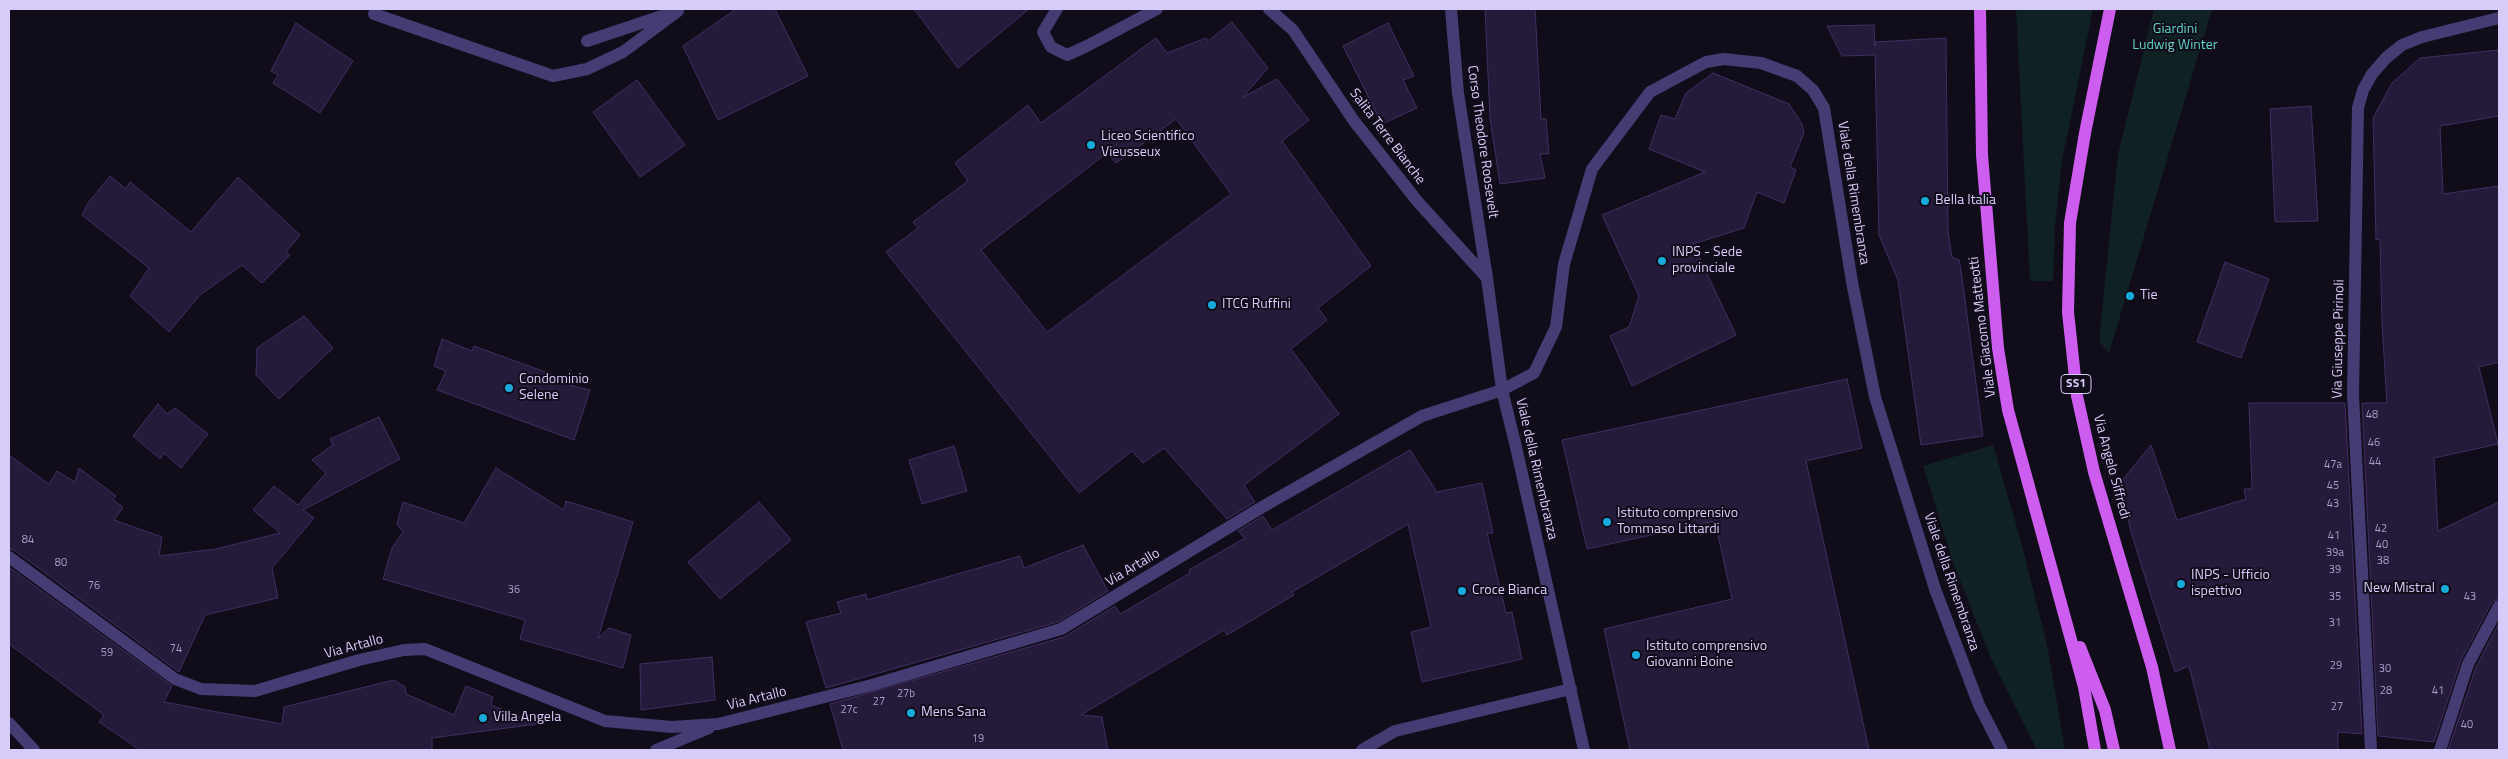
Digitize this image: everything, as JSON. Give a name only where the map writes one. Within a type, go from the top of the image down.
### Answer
[{"type":"main road","name":"Viale Giacomo Matteotti","points":[[1980,9],[1983,162],[1998,348],[2008,410],[2084,687],[2095,750]]},
{"type":"main road","name":"Via Angelo Siffredi","points":[[2110,9],[2085,133],[2070,223],[2068,312],[2077,396],[2094,472],[2152,667],[2170,750]]},
{"type":"main road","points":[[2059,591],[2105,710],[2114,750]]},
{"type":"street","points":[[1057,9],[1043,32],[1051,47],[1067,55],[1085,48],[1157,9]]},
{"type":"street","name":"Salita Terre Bianche","points":[[1270,9],[1292,30],[1354,121],[1418,202],[1487,278]]},
{"type":"street","name":"Corso Theodore Roosevelt","points":[[1451,9],[1458,93],[1487,278],[1502,390]]},
{"type":"street","points":[[374,14],[553,76],[587,69],[623,52],[680,10]]},
{"type":"street","points":[[587,41],[680,10]]},
{"type":"street","name":"Via Giuseppe Pirinoli","points":[[2371,750],[2353,395],[2358,108],[2363,90],[2372,74],[2386,58],[2402,45],[2422,37],[2499,18]]},
{"type":"street","name":"Viale della Rimembranza","points":[[1584,750],[1502,390],[1534,373],[1556,327],[1564,264],[1592,169],[1650,92],[1706,62],[1724,59],[1761,63],[1797,76],[1813,90],[1824,108],[1852,282],[1878,406],[1935,589],[1979,706],[2002,750]]},
{"type":"street","name":"Via Artallo","points":[[9,557],[175,678],[201,689],[256,690],[359,660],[404,650],[425,649],[605,721],[672,727],[718,724],[872,685],[1061,629],[1264,506],[1422,416],[1502,390]]},
{"type":"street","points":[[2440,750],[2468,664],[2499,606]]},
{"type":"street","points":[[1362,750],[1395,731],[1571,689]]},
{"type":"street","points":[[9,723],[34,750]]},
{"type":"street","points":[[656,750],[718,724]]},
{"type":"green space","name":"Giardini Ludwig Winter","points":[[2016,9],[2093,9],[2062,161],[2055,225],[2053,281],[2030,281]]},
{"type":"green space","name":"Giardini Ludwig Winter","points":[[2154,9],[2212,9],[2109,353],[2099,341],[2118,154]]},
{"type":"green space","points":[[1993,445],[2022,545],[2047,644],[2065,750],[2037,750],[1990,656],[1954,565],[1923,466]]},
{"type":"building","points":[[736,9],[775,9],[808,76],[718,120],[683,46]]},
{"type":"building","points":[[914,9],[1029,9],[958,68]]},
{"type":"building","points":[[1485,9],[1535,9],[1541,119],[1546,119],[1549,154],[1540,154],[1545,178],[1500,184],[1490,118]]},
{"type":"building","points":[[1232,22],[1268,68],[1243,97],[1277,79],[1309,120],[1282,141],[1371,266],[1318,308],[1327,320],[1291,349],[1339,414],[1244,485],[1255,502],[1227,519],[1164,448],[1143,463],[1132,451],[1079,493],[886,252],[918,228],[913,222],[968,181],[955,163],[1028,105],[1041,123],[1156,38],[1167,53],[1206,38],[1208,41]],"holes":[[[1176,119],[1231,194],[1047,332],[981,250],[1107,153],[1116,163]]]},
{"type":"building","points":[[296,23],[353,61],[320,113],[273,83],[278,75],[271,71]]},
{"type":"building","points":[[1388,23],[1414,76],[1403,80],[1417,108],[1382,124],[1343,46]]},
{"type":"building","points":[[1874,25],[1875,46],[1875,42],[1946,38],[1948,232],[1952,257],[1959,260],[1961,270],[1983,436],[1921,445],[1898,280],[1879,235],[1875,55],[1842,56],[1827,26]]},
{"type":"building","points":[[2499,50],[2499,116],[2440,126],[2443,194],[2499,186],[2499,362],[2479,367],[2498,444],[2434,458],[2438,531],[2499,502],[2499,598],[2492,602],[2461,660],[2434,742],[2378,736],[2362,403],[2387,403],[2382,323],[2380,239],[2376,240],[2373,118],[2392,83],[2420,58]]},
{"type":"building","points":[[1713,73],[1789,104],[1802,124],[1804,133],[1790,167],[1796,170],[1784,203],[1757,192],[1744,228],[1693,244],[1736,335],[1632,386],[1610,336],[1629,327],[1639,296],[1602,215],[1705,172],[1649,149],[1661,115],[1675,119],[1686,93]]},
{"type":"building","points":[[637,80],[685,145],[640,177],[593,112]]},
{"type":"building","points":[[2311,106],[2318,221],[2275,222],[2270,109]]},
{"type":"building","points":[[110,176],[126,189],[130,182],[191,232],[238,177],[300,235],[286,252],[290,255],[262,283],[242,265],[200,295],[169,332],[130,296],[149,268],[82,215],[88,203]]},
{"type":"building","points":[[2225,262],[2269,279],[2241,358],[2197,342]]},
{"type":"building","points":[[304,316],[333,348],[279,399],[256,375],[257,348]]},
{"type":"building","name":"Condominio Selene","points":[[442,339],[472,351],[474,346],[570,381],[569,385],[590,390],[574,440],[437,390],[446,371],[434,366]]},
{"type":"building","points":[[1847,379],[1862,448],[1806,461],[1869,750],[1630,750],[1604,629],[1732,599],[1715,521],[1587,549],[1562,440]]},
{"type":"building","points":[[2249,403],[2345,403],[2362,734],[2338,732],[2338,750],[2210,750],[2189,666],[2175,672],[2131,532],[2120,483],[2151,445],[2177,520],[2246,499],[2244,489],[2252,489]]},
{"type":"building","points":[[158,404],[167,414],[175,408],[208,434],[181,468],[164,453],[160,459],[133,436]]},
{"type":"building","points":[[379,417],[400,459],[303,510],[314,518],[272,568],[278,598],[205,615],[179,672],[14,550],[9,549],[9,455],[49,484],[57,471],[75,482],[79,468],[116,496],[113,500],[123,507],[114,520],[162,537],[159,556],[216,549],[280,533],[253,510],[274,486],[298,505],[326,473],[312,460],[333,445],[330,439]]},
{"type":"building","points":[[954,446],[967,491],[922,504],[909,460]]},
{"type":"building","points":[[1410,450],[1437,492],[1482,483],[1493,533],[1487,533],[1506,613],[1512,612],[1522,659],[1422,682],[1411,632],[1431,627],[1408,524],[1292,592],[1294,595],[1227,635],[1224,630],[1081,715],[1102,717],[1108,750],[843,750],[830,704],[1064,637],[1115,606],[1120,614],[1190,573],[1189,570],[1245,538],[1238,531],[1263,516],[1272,530]]},
{"type":"building","points":[[496,468],[564,510],[566,501],[633,522],[598,638],[609,628],[631,635],[623,668],[520,639],[525,620],[383,579],[392,548],[403,532],[397,524],[403,502],[464,523]]},
{"type":"building","points":[[759,502],[791,540],[720,599],[688,562]]},
{"type":"building","points":[[1083,545],[1108,591],[1058,622],[826,688],[806,622],[841,613],[837,602],[866,594],[867,600],[1020,556],[1024,568]]},
{"type":"building","points":[[9,567],[172,686],[164,702],[282,724],[284,707],[394,680],[405,687],[406,694],[454,715],[466,686],[493,697],[491,705],[537,724],[432,738],[432,750],[140,750],[99,722],[104,715],[9,644]]},
{"type":"building","points":[[2499,623],[2499,750],[2448,750],[2476,667]]},
{"type":"building","points":[[712,657],[715,700],[641,710],[640,664]]},
{"type":"place","name":"Liceo Scientifico Vieusseux","points":[[1091,145]]},
{"type":"place","name":"Bella Italia","points":[[1925,201]]},
{"type":"place","name":"INPS - Sede provinciale","points":[[1662,261]]},
{"type":"place","name":"Tie","points":[[2130,296]]},
{"type":"place","name":"ITCG Ruffini","points":[[1212,305]]},
{"type":"place","name":"Condominio Selene","points":[[509,388]]},
{"type":"place","name":"Istituto comprensivo Tommaso Littardi","points":[[1607,522]]},
{"type":"place","name":"INPS - Ufficio ispettivo","points":[[2181,584]]},
{"type":"place","name":"New Mistral","points":[[2445,589]]},
{"type":"place","name":"Croce Bianca","points":[[1462,591]]},
{"type":"place","name":"Istituto comprensivo Giovanni Boine","points":[[1636,655]]},
{"type":"place","name":"Mens Sana","points":[[911,713]]},
{"type":"place","name":"Villa Angela","points":[[483,718]]}]
